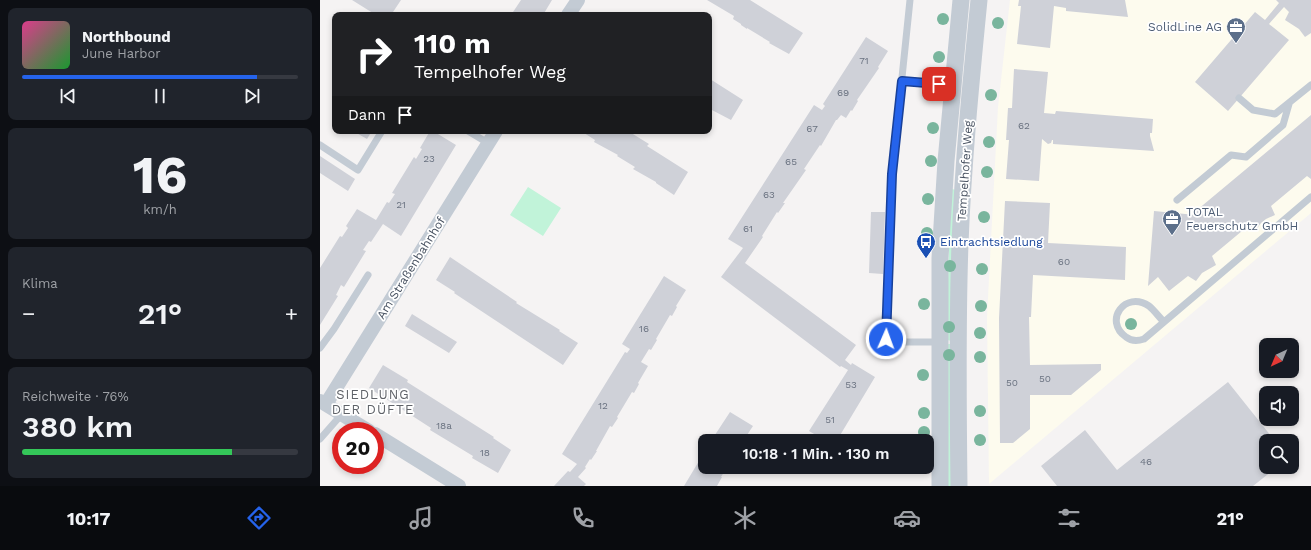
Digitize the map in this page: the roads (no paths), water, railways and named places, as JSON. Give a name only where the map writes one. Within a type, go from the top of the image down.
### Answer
[{"type":"street","points":[[570,12],[578,0]]},
{"type":"street","name":"Tempelhofer Weg","points":[[940,486],[940,258],[952,86],[962,0]]},
{"type":"street","name":"Tempelhofer Weg","points":[[959,486],[958,335],[960,244],[965,162],[980,0]]},
{"type":"street","name":"Am Straßenbahnhof","points":[[323,402],[492,137]]},
{"type":"street","points":[[946,161],[965,162]]},
{"type":"street","points":[[323,402],[355,422]]},
{"type":"street","points":[[384,440],[459,486]]},
{"type":"lane","points":[[910,0],[892,174],[886,339],[902,342],[939,342]]},
{"type":"lane","points":[[902,81],[952,86]]},
{"type":"lane","points":[[1239,98],[1253,110],[1276,114],[1311,86]]},
{"type":"lane","points":[[1177,200],[1231,155],[1246,157],[1283,125],[1289,104]]},
{"type":"lane","points":[[320,145],[358,170],[380,134]]},
{"type":"lane","points":[[480,134],[492,137]]},
{"type":"lane","points":[[1164,322],[1150,306],[1143,302],[1134,300],[1125,304],[1118,311],[1115,323],[1120,333],[1129,340],[1144,339],[1164,322],[1311,197]]},
{"type":"lane","points":[[320,348],[334,329],[368,275]]},
{"type":"lane","points":[[320,439],[342,414]]},
{"type":"place","name":"SolidLine AG","points":[[1236,44]]},
{"type":"place","name":"TOTAL Feuerschutz GmbH","points":[[1172,236]]},
{"type":"place","name":"Eintrachtsiedlung","points":[[926,259]]},
{"type":"district","name":"SIEDLUNG DER DÜFTE","points":[[373,402]]}]
